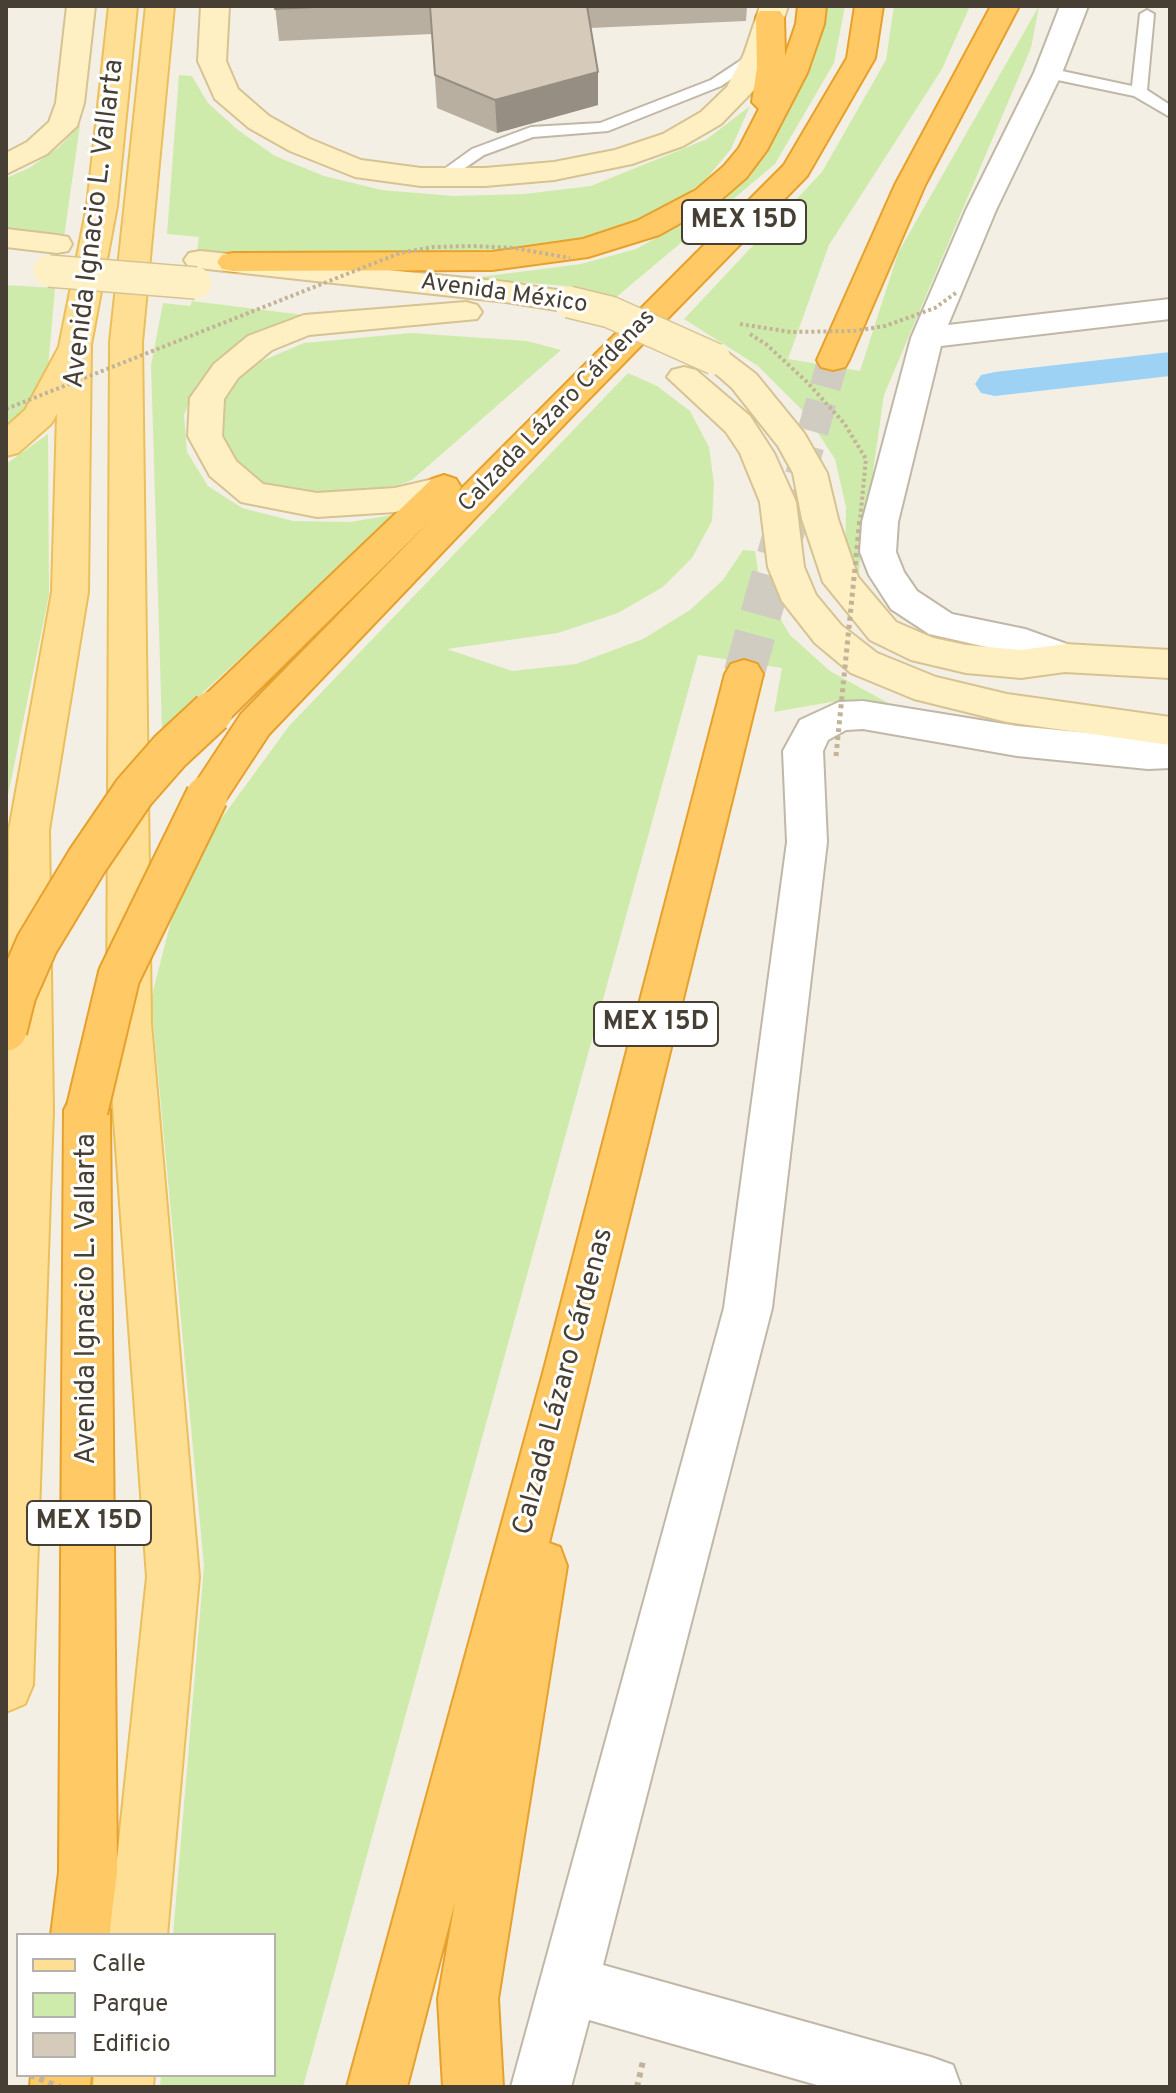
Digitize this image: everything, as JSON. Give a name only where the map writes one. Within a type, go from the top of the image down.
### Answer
[{"type":"highway","points":[[233,262],[492,261],[588,248],[648,228],[707,196],[735,172],[752,150],[793,73],[810,24],[812,6]]},
{"type":"highway","name":"Calzada Lázaro Cárdenas","points":[[207,796],[255,724],[564,404],[796,170],[861,58],[869,6]]},
{"type":"highway","points":[[833,360],[910,185],[1005,6]]},
{"type":"highway","points":[[752,150],[766,102],[771,67],[772,12]]},
{"type":"highway","points":[[6,1030],[15,994],[37,944],[87,861],[134,792],[170,751],[442,489],[564,404]]},
{"type":"highway","name":"Calzada Lázaro Cárdenas","points":[[377,2087],[568,1373],[744,674]]},
{"type":"highway","name":"Avenida Ignacio L. Vallarta","points":[[80,1933],[88,1872],[87,1110],[119,976],[207,796]]},
{"type":"highway","points":[[473,2087],[468,1999],[535,1612],[568,1373]]},
{"type":"main road","name":"Avenida Ignacio L. Vallarta","points":[[6,165],[37,148],[62,126],[70,103],[81,6]]},
{"type":"main road","name":"Avenida Ignacio L. Vallarta","points":[[6,1685],[30,1111],[29,830],[70,592],[75,345],[102,206],[123,6]]},
{"type":"main road","name":"Avenida Ignacio L. Vallarta","points":[[138,1933],[173,1577],[129,1023],[126,342],[160,6]]},
{"type":"main road","points":[[215,6],[212,61],[225,93],[259,122],[300,145],[355,168],[441,177],[554,171],[622,158],[673,140],[711,118],[739,91],[758,54],[772,12]]},
{"type":"main road","name":"Avenida México","points":[[6,238],[53,257],[198,271],[466,312],[610,312],[715,359],[744,381],[792,441],[810,473],[820,519],[841,582],[883,631],[924,650],[966,659],[1021,664],[1065,658],[1170,664]]},
{"type":"main road","name":"Avenida México","points":[[6,267],[53,257]]},
{"type":"main road","name":"Avenida México","points":[[198,271],[233,262],[516,293],[564,314],[684,377],[738,424],[757,453],[778,502],[786,567],[800,601],[828,634],[864,663],[928,689],[1007,708],[1170,731]]},
{"type":"main road","points":[[442,489],[395,500],[317,505],[253,494],[222,468],[205,436],[207,398],[226,371],[260,343],[304,325],[466,312]]},
{"type":"main road","points":[[6,445],[39,416],[75,345]]},
{"type":"street","points":[[1065,658],[1025,642],[942,625],[904,600],[887,575],[878,552],[880,522],[927,338],[981,210],[1048,73],[1074,6]]},
{"type":"street","points":[[927,338],[1170,309]]},
{"type":"street","points":[[541,2087],[748,1308],[807,842],[803,751],[814,730],[839,716],[863,715],[1017,741],[1148,754],[1170,753]]},
{"type":"street","points":[[569,1985],[931,2087]]},
{"type":"lane","points":[[1139,92],[1147,14]]},
{"type":"lane","points":[[441,177],[478,152],[531,132],[602,128],[716,83],[758,54]]},
{"type":"lane","points":[[1048,73],[1139,92],[1170,112]]},
{"type":"path","points":[[6,409],[400,253],[433,247],[474,246],[514,248],[582,260]]},
{"type":"path","points":[[836,756],[866,459],[844,423],[806,381],[767,345],[730,321],[753,328],[814,334],[854,331],[885,326],[935,308],[957,292]]},
{"type":"path","points":[[35,2077],[60,2087]]},
{"type":"green space","points":[[821,6],[845,6],[834,63],[775,164],[614,299],[565,286],[472,278],[581,264],[636,249],[700,214],[740,175]]},
{"type":"green space","points":[[894,6],[970,6],[942,69],[829,245],[788,359],[860,371],[898,253],[1039,6],[1031,48],[884,395],[858,577],[845,564],[846,507],[835,459],[805,413],[758,366],[684,319],[822,172],[886,60]]},
{"type":"green space","points":[[179,75],[192,76],[208,103],[238,130],[275,156],[324,176],[382,190],[453,196],[524,194],[591,186],[707,139],[750,106],[731,149],[703,183],[653,214],[586,237],[490,252],[308,257],[197,251],[199,237],[167,234]]},
{"type":"green space","points":[[80,125],[64,237],[6,230],[6,178],[29,168],[58,148]]},
{"type":"green space","points":[[6,285],[55,288],[48,367],[34,404],[6,429]]},
{"type":"green space","points":[[192,301],[304,315],[255,332],[220,357],[197,384],[184,415],[187,452],[208,486],[242,508],[293,521],[350,522],[398,514],[162,730],[151,365],[163,303],[190,306]]},
{"type":"green space","points":[[411,333],[527,341],[561,350],[412,480],[380,492],[344,498],[274,489],[246,475],[217,436],[223,397],[237,379],[257,363],[304,343]]},
{"type":"green space","points":[[628,373],[657,386],[690,411],[709,447],[714,484],[712,521],[692,558],[663,587],[618,613],[558,633],[447,649],[512,671],[576,664],[643,639],[690,610],[723,580],[743,550],[755,551],[760,584],[790,635],[830,671],[890,704],[831,702],[774,712],[782,668],[698,655],[303,2087],[160,2087],[161,2077],[276,2077],[276,1933],[173,1933],[204,1566],[151,999],[172,917],[213,830],[289,726]]},
{"type":"green space","points":[[48,434],[49,595],[6,805],[6,464]]},
{"type":"building","points":[[275,6],[334,6],[275,9]]},
{"type":"building","points":[[430,6],[587,6],[598,72],[495,100],[435,75]]},
{"type":"waterway","points":[[995,384],[1170,364]]},
{"type":"tunnel","points":[[788,520],[833,360]]},
{"type":"tunnel","points":[[744,674],[788,518]]}]
